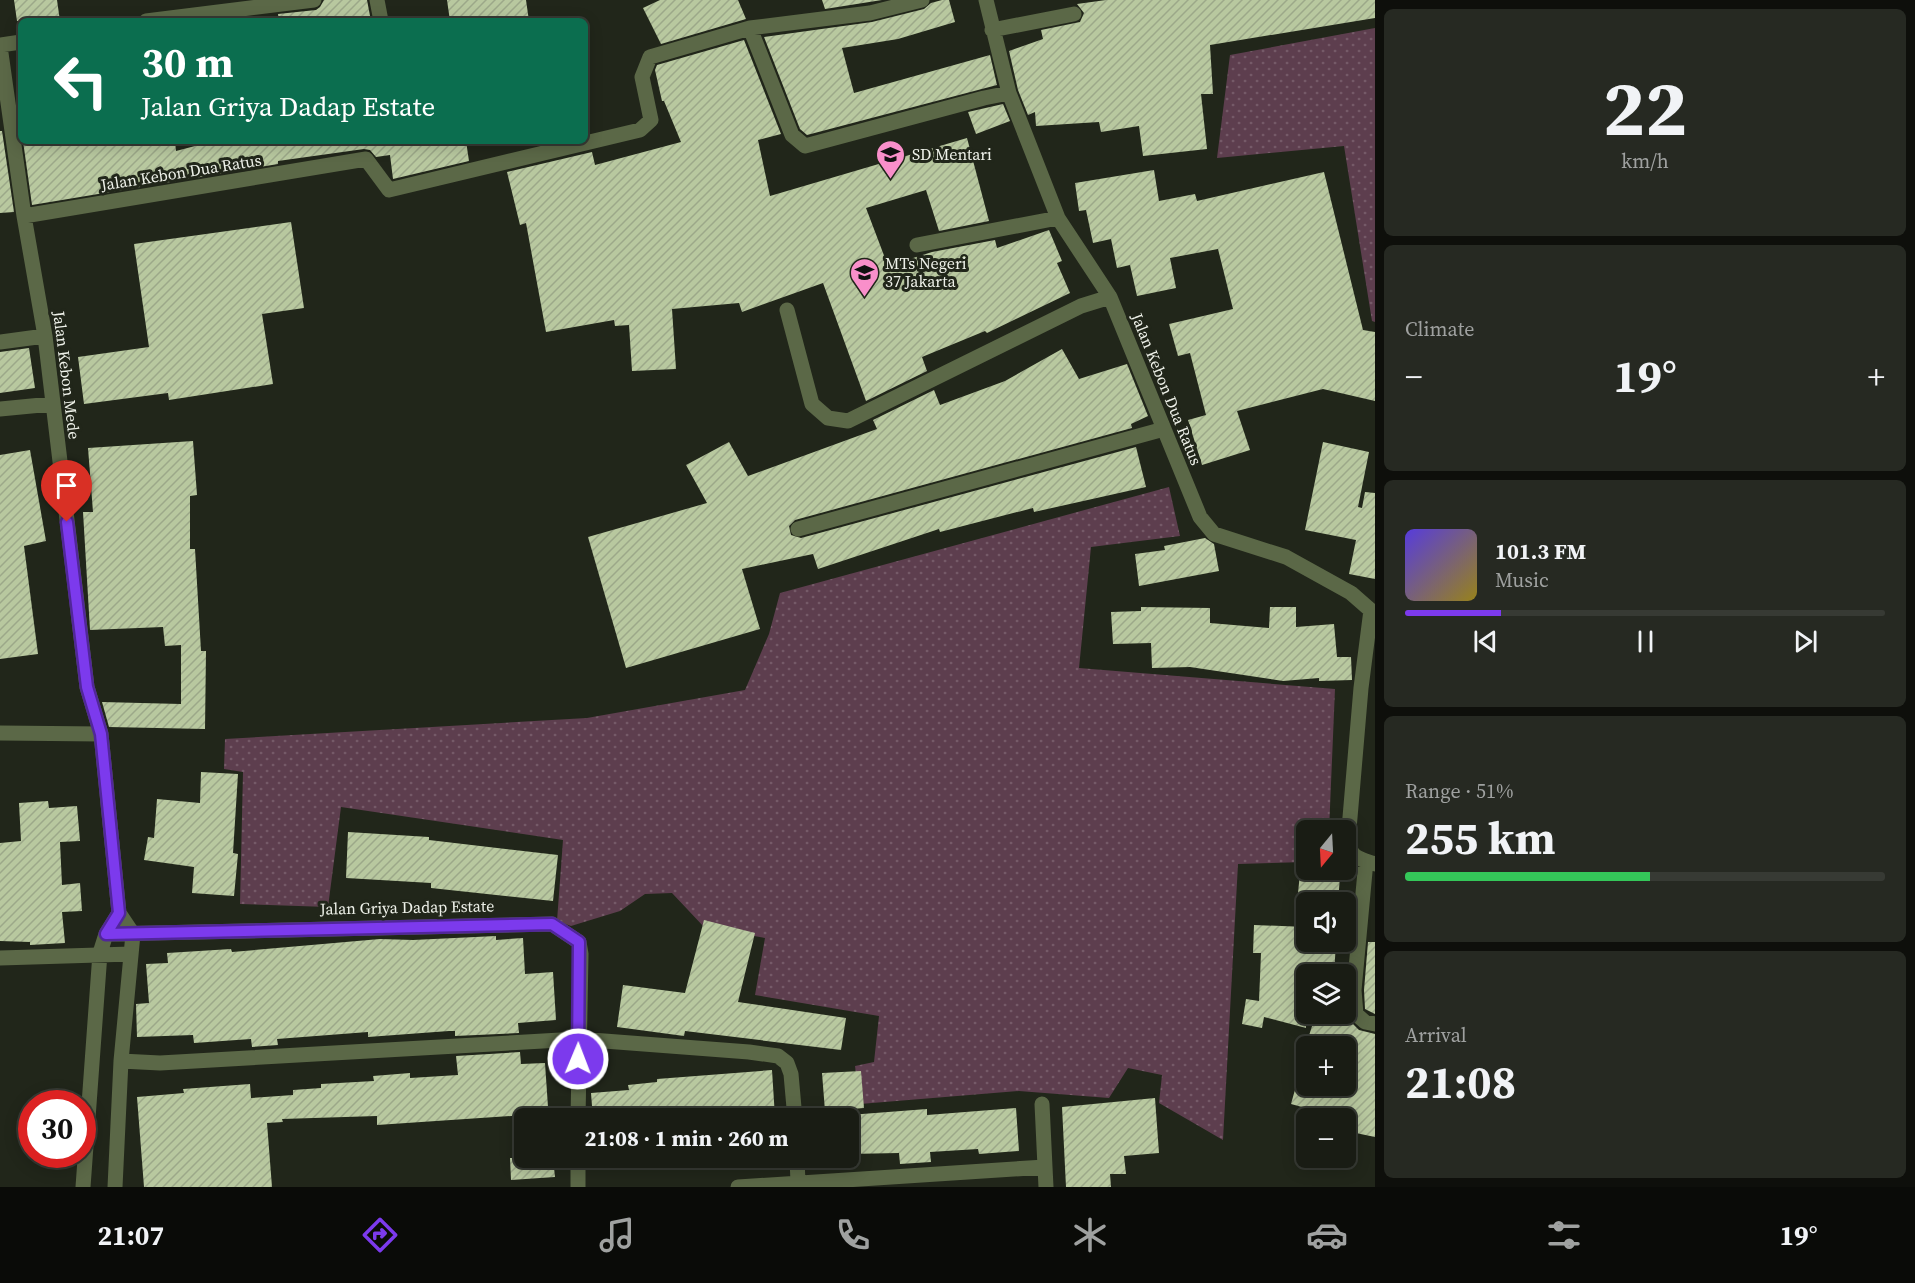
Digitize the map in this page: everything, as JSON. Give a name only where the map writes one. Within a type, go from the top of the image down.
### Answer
[{"type":"street","points":[[170,18],[314,0]]},
{"type":"street","points":[[377,0],[380,18]]},
{"type":"street","name":"Jalan Kebon Dua Ratus","points":[[588,142],[639,130],[651,120],[642,77],[650,57],[750,28],[870,13],[922,0]]},
{"type":"street","name":"Jalan Kebon Dua Ratus","points":[[986,0],[1009,93],[1058,218],[1110,297],[1200,517],[1214,534],[1286,557],[1351,593],[1373,612]]},
{"type":"street","points":[[992,30],[1074,14]]},
{"type":"street","points":[[750,28],[792,135],[805,146],[1009,93]]},
{"type":"street","points":[[0,45],[18,42]]},
{"type":"street","name":"Jalan Kebon Mede","points":[[0,45],[24,216],[45,336],[87,687],[101,734],[119,913]]},
{"type":"street","name":"Jalan Kebon Dua Ratus","points":[[24,216],[366,159],[389,190],[581,144]]},
{"type":"street","points":[[917,245],[1058,218]]},
{"type":"street","points":[[788,310],[812,404],[828,418],[848,421],[1082,306],[1110,297]]},
{"type":"street","points":[[0,342],[45,336]]},
{"type":"street","points":[[0,409],[52,404]]},
{"type":"street","points":[[798,530],[1164,429]]},
{"type":"street","points":[[1373,612],[1361,688],[1348,841],[1350,851],[1355,857],[1370,862],[1354,990],[1356,1014],[1365,1022],[1375,1024]]},
{"type":"street","points":[[0,733],[101,734]]},
{"type":"street","points":[[83,1187],[100,953],[106,934],[119,913],[133,934],[121,1061],[115,1187]]},
{"type":"street","name":"Jalan Griya Dadap Estate","points":[[106,934],[192,930],[552,924],[579,942],[578,1108]]},
{"type":"street","points":[[0,958],[100,953],[131,954]]},
{"type":"street","points":[[121,1061],[160,1063],[578,1040],[778,1056],[787,1063],[791,1074],[794,1108]]},
{"type":"street","points":[[1042,1104],[1046,1187]]},
{"type":"street","points":[[738,1187],[798,1183],[902,1182],[1046,1167]]},
{"type":"street","points":[[578,1168],[578,1187]]},
{"type":"street","points":[[797,1168],[798,1183]]},
{"type":"shaded area","points":[[1375,28],[1375,322],[1372,321],[1344,146],[1217,158],[1230,55]]},
{"type":"shaded area","points":[[1169,487],[1180,536],[1091,547],[1079,668],[1335,689],[1329,820],[1296,820],[1296,862],[1238,864],[1223,1140],[1159,1103],[1162,1075],[1128,1068],[1109,1098],[1019,1091],[860,1104],[855,1066],[874,1062],[879,1016],[755,995],[765,938],[704,927],[672,893],[645,894],[620,911],[571,926],[557,921],[563,840],[341,807],[328,907],[240,904],[243,772],[224,769],[225,739],[587,718],[745,690],[769,634],[780,593]]},
{"type":"building","points":[[14,0],[57,0],[60,18],[18,18],[17,21]]},
{"type":"building","points":[[324,0],[367,0],[370,18],[279,18],[278,14],[316,10]]},
{"type":"building","points":[[447,0],[526,0],[529,18],[450,18]]},
{"type":"building","points":[[660,0],[738,0],[746,19],[661,44],[643,8]]},
{"type":"building","points":[[822,0],[882,0],[825,9]]},
{"type":"building","points":[[949,0],[955,22],[898,39],[842,48],[854,93],[990,55],[997,85],[807,135],[800,129],[764,37],[872,22],[924,9],[931,3]]},
{"type":"building","points":[[1106,0],[1375,0],[1375,18],[1210,45],[1213,94],[1201,94],[1207,149],[1143,156],[1139,126],[1101,132],[1099,122],[1036,126],[1035,112],[1028,115],[1018,90],[1009,51],[1043,39],[1041,30],[1080,22],[1084,13],[1077,4]]},
{"type":"building","points":[[744,40],[781,134],[758,140],[770,196],[967,138],[989,221],[939,231],[926,190],[866,208],[888,266],[932,252],[995,240],[997,248],[1049,230],[1062,261],[1057,263],[1070,293],[987,333],[985,331],[922,357],[927,371],[866,401],[823,283],[742,312],[739,303],[672,309],[676,369],[632,371],[629,325],[615,326],[614,320],[546,332],[526,223],[520,225],[507,172],[592,152],[595,165],[681,142],[664,101],[662,101],[655,70],[657,65]]},
{"type":"building","points":[[1003,104],[1010,121],[976,134],[968,112]]},
{"type":"building","points":[[0,131],[2,131],[14,212],[0,213]]},
{"type":"building","points":[[23,144],[175,144],[176,151],[203,144],[466,144],[469,161],[393,179],[390,155],[376,157],[370,150],[364,149],[278,161],[278,164],[32,205]]},
{"type":"building","points":[[1154,170],[1159,201],[1195,194],[1197,201],[1324,172],[1363,330],[1375,332],[1375,401],[1323,389],[1237,411],[1250,450],[1202,465],[1188,420],[1206,415],[1190,353],[1178,356],[1169,324],[1233,309],[1218,249],[1170,258],[1176,288],[1137,296],[1130,265],[1117,268],[1111,239],[1093,243],[1086,210],[1079,211],[1075,183]]},
{"type":"building","points":[[291,222],[304,308],[262,314],[273,384],[169,400],[168,393],[84,404],[78,357],[149,347],[134,244]]},
{"type":"building","points":[[29,348],[35,388],[0,393],[0,352]]},
{"type":"building","points":[[1062,349],[1079,379],[1127,364],[1148,416],[1131,424],[1132,428],[795,520],[789,526],[791,535],[801,538],[1136,447],[1146,487],[1034,512],[1033,508],[940,532],[939,529],[818,569],[813,554],[742,569],[760,629],[626,668],[588,537],[707,503],[686,465],[729,442],[748,476],[877,429],[873,420],[934,390],[940,405],[1005,381]]},
{"type":"building","points":[[193,441],[197,495],[190,496],[190,549],[195,549],[201,651],[206,651],[205,729],[109,727],[102,702],[181,704],[181,645],[165,646],[163,627],[90,630],[83,512],[93,512],[88,448]]},
{"type":"building","points":[[1323,442],[1369,452],[1358,507],[1362,508],[1365,492],[1375,493],[1375,579],[1349,574],[1356,540],[1305,530]]},
{"type":"building","points":[[30,450],[46,541],[24,546],[38,654],[0,659],[0,455]]},
{"type":"building","points":[[1205,538],[1214,544],[1219,571],[1139,586],[1135,554],[1165,550],[1164,546]]},
{"type":"building","points":[[1141,607],[1210,608],[1210,623],[1269,628],[1270,607],[1296,607],[1296,627],[1334,624],[1337,657],[1351,657],[1352,680],[1319,681],[1319,678],[1283,681],[1190,667],[1152,668],[1151,643],[1113,644],[1111,612],[1141,611]]},
{"type":"building","points":[[201,772],[238,774],[233,853],[238,854],[234,896],[192,893],[194,867],[144,860],[148,837],[154,838],[157,799],[200,803]]},
{"type":"building","points":[[48,801],[49,808],[77,806],[80,841],[60,842],[62,885],[80,883],[82,911],[62,912],[65,943],[30,945],[30,942],[0,941],[0,843],[21,841],[19,803]]},
{"type":"building","points":[[348,832],[429,837],[429,840],[558,855],[553,901],[431,888],[431,883],[346,878]]},
{"type":"building","points":[[1299,880],[1340,880],[1339,892],[1298,892]]},
{"type":"building","points":[[704,920],[755,933],[738,1002],[846,1018],[841,1050],[685,1031],[684,1036],[617,1027],[623,985],[685,993]]},
{"type":"building","points":[[1254,925],[1296,927],[1296,952],[1335,952],[1335,964],[1296,964],[1296,1024],[1306,1024],[1306,1028],[1264,1017],[1262,1028],[1242,1024],[1246,999],[1259,1001],[1261,953],[1253,953]]},
{"type":"building","points":[[496,936],[496,940],[523,938],[525,974],[553,972],[556,1020],[518,1023],[519,1033],[455,1036],[455,1031],[449,1031],[368,1037],[368,1032],[277,1039],[278,1045],[252,1047],[251,1039],[194,1043],[193,1035],[137,1037],[136,1004],[149,1003],[146,964],[168,963],[167,953],[231,949],[232,952],[380,939],[413,940]]},
{"type":"building","points":[[1368,942],[1375,942],[1375,1014],[1365,1009],[1364,990]]},
{"type":"building","points":[[1313,1024],[1353,1024],[1359,1030],[1375,1034],[1375,1137],[1356,1133],[1356,1108],[1306,1108],[1291,1104],[1296,1086],[1296,1096],[1356,1096],[1356,1036],[1309,1036]]},
{"type":"building","points":[[520,1052],[521,1064],[545,1063],[548,1107],[514,1108],[514,1116],[377,1125],[377,1116],[282,1119],[283,1122],[267,1123],[272,1187],[144,1187],[137,1097],[184,1093],[183,1089],[250,1084],[251,1098],[293,1095],[293,1090],[321,1088],[321,1084],[374,1081],[373,1076],[410,1073],[410,1078],[458,1075],[456,1056]]},
{"type":"building","points":[[772,1070],[774,1108],[592,1108],[591,1093],[629,1090],[628,1085],[657,1082],[657,1079]]},
{"type":"building","points":[[861,1071],[864,1108],[825,1108],[822,1073]]},
{"type":"building","points":[[1155,1098],[1159,1153],[1124,1156],[1126,1174],[1110,1174],[1111,1187],[1066,1187],[1062,1107]]},
{"type":"building","points":[[1016,1108],[1019,1151],[979,1154],[978,1149],[930,1152],[931,1162],[900,1164],[899,1153],[859,1154],[859,1114],[927,1109],[927,1115]]},
{"type":"building","points":[[510,1158],[514,1158],[514,1168],[554,1168],[555,1177],[511,1180]]},
{"type":"place","name":"SD Mentari","points":[[891,180]]},
{"type":"place","name":"MTs Negeri 37 Jakarta","points":[[864,298]]},
{"type":"route","points":[[67,522],[87,687],[101,734],[119,913],[106,934],[542,922],[552,924],[565,930],[579,942],[581,954],[578,1059]]}]
